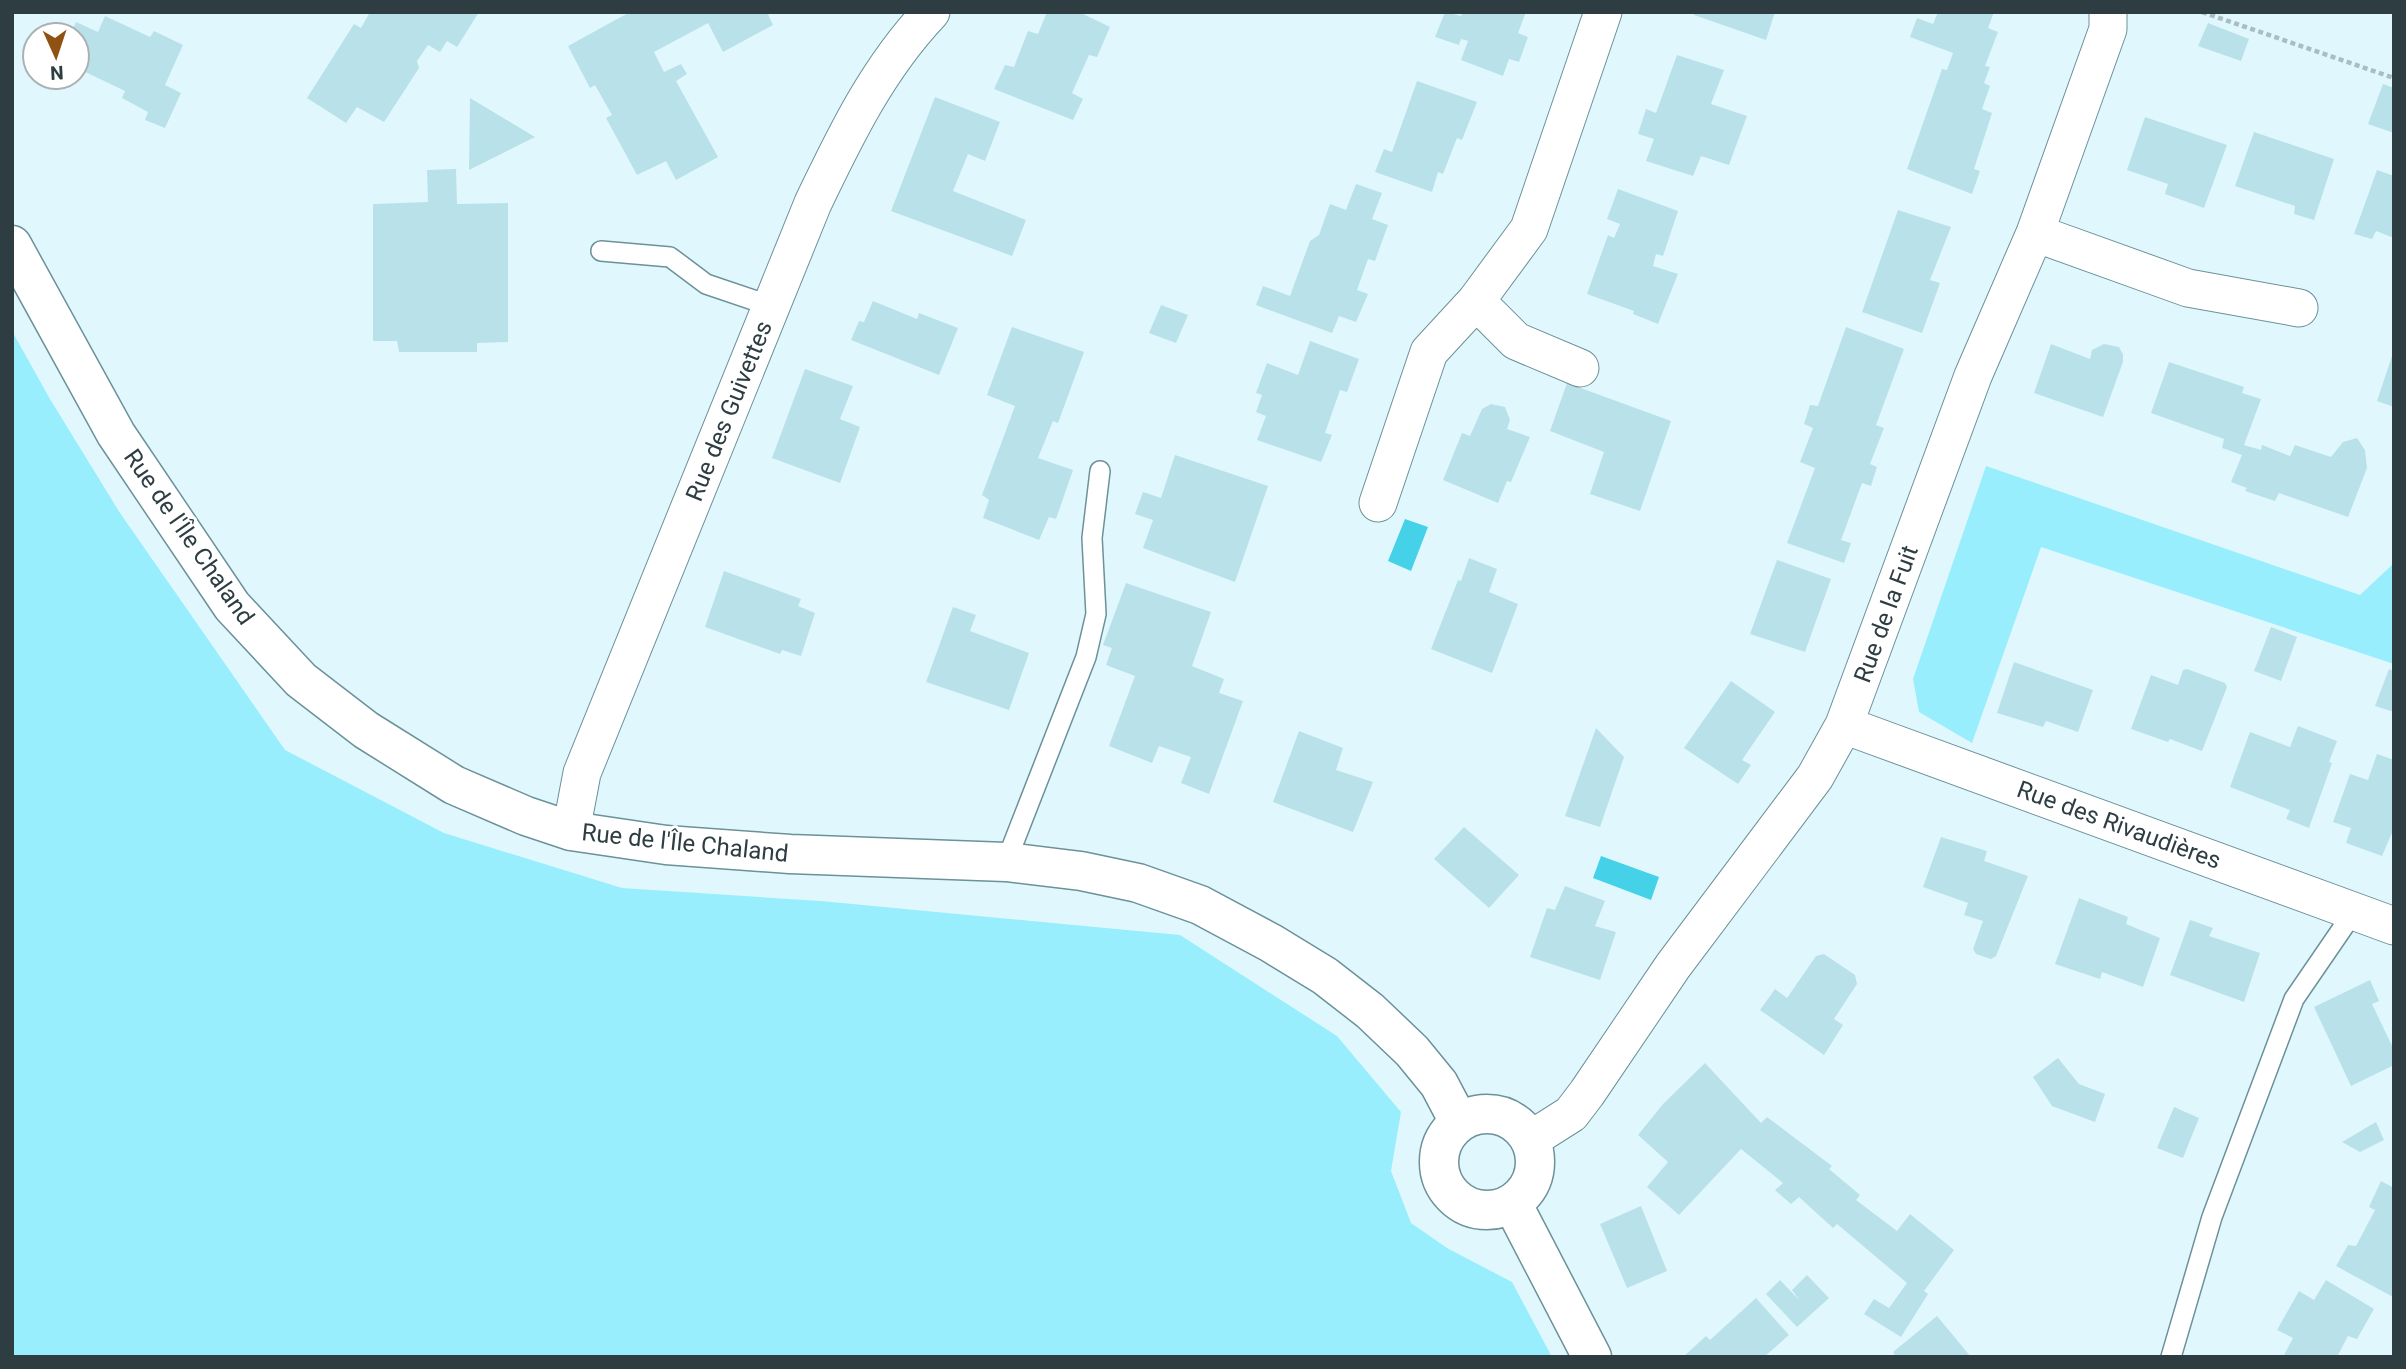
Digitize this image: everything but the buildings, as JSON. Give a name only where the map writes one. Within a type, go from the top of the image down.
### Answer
[{"type":"street","name":"Rue des Guivettes","points":[[571,831],[582,773],[813,203],[856,115],[906,38],[931,12]]},
{"type":"street","points":[[1378,503],[1429,352],[1476,301],[1529,229],[1603,12]]},
{"type":"street","name":"Rue de la Fuit","points":[[1530,1140],[1571,1114],[1587,1093],[1673,966],[1815,778],[1844,725],[1973,376],[2035,233],[2108,29],[2108,12]]},
{"type":"street","points":[[2035,233],[2188,288],[2300,308]]},
{"type":"street","name":"Rue de l'Île Chaland","points":[[12,246],[116,434],[232,606],[301,680],[366,730],[453,785],[526,816],[571,831],[694,847],[790,854],[1006,862],[1081,871],[1138,883],[1200,905],[1325,976],[1370,1011],[1412,1051],[1439,1084],[1459,1122]]},
{"type":"street","points":[[1476,301],[1516,341],[1580,368]]},
{"type":"street","name":"Rue des Rivaudières","points":[[1844,725],[2394,926]]},
{"type":"street","points":[[1482,1114],[1501,1116],[1518,1125],[1530,1140],[1535,1157],[1533,1176],[1524,1192],[1512,1203],[1499,1209],[1471,1208],[1458,1201],[1444,1184],[1439,1170],[1439,1153],[1447,1134],[1459,1122],[1482,1114]]},
{"type":"street","points":[[1512,1203],[1592,1357]]},
{"type":"lane","points":[[601,251],[670,257],[706,284],[771,306]]},
{"type":"lane","points":[[1006,862],[1086,657],[1096,614],[1092,538],[1100,471]]},
{"type":"lane","points":[[2171,1357],[2212,1217],[2294,999],[2355,910]]},
{"type":"path","points":[[2202,12],[2394,78]]},
{"type":"shaded area","points":[[12,331],[120,513],[285,750],[444,833],[622,888],[821,901],[1180,935],[1337,1036],[1401,1112],[1391,1171],[1411,1223],[1447,1248],[1512,1282],[1552,1357],[12,1357]]},
{"type":"shaded area","points":[[1986,466],[2360,595],[2394,563],[2394,664],[2041,547],[1972,743],[1919,712],[1913,679]]},
{"type":"shaded area","points":[[1405,519],[1428,527],[1411,571],[1388,561]]},
{"type":"shaded area","points":[[1601,856],[1659,877],[1651,900],[1593,878]]}]
